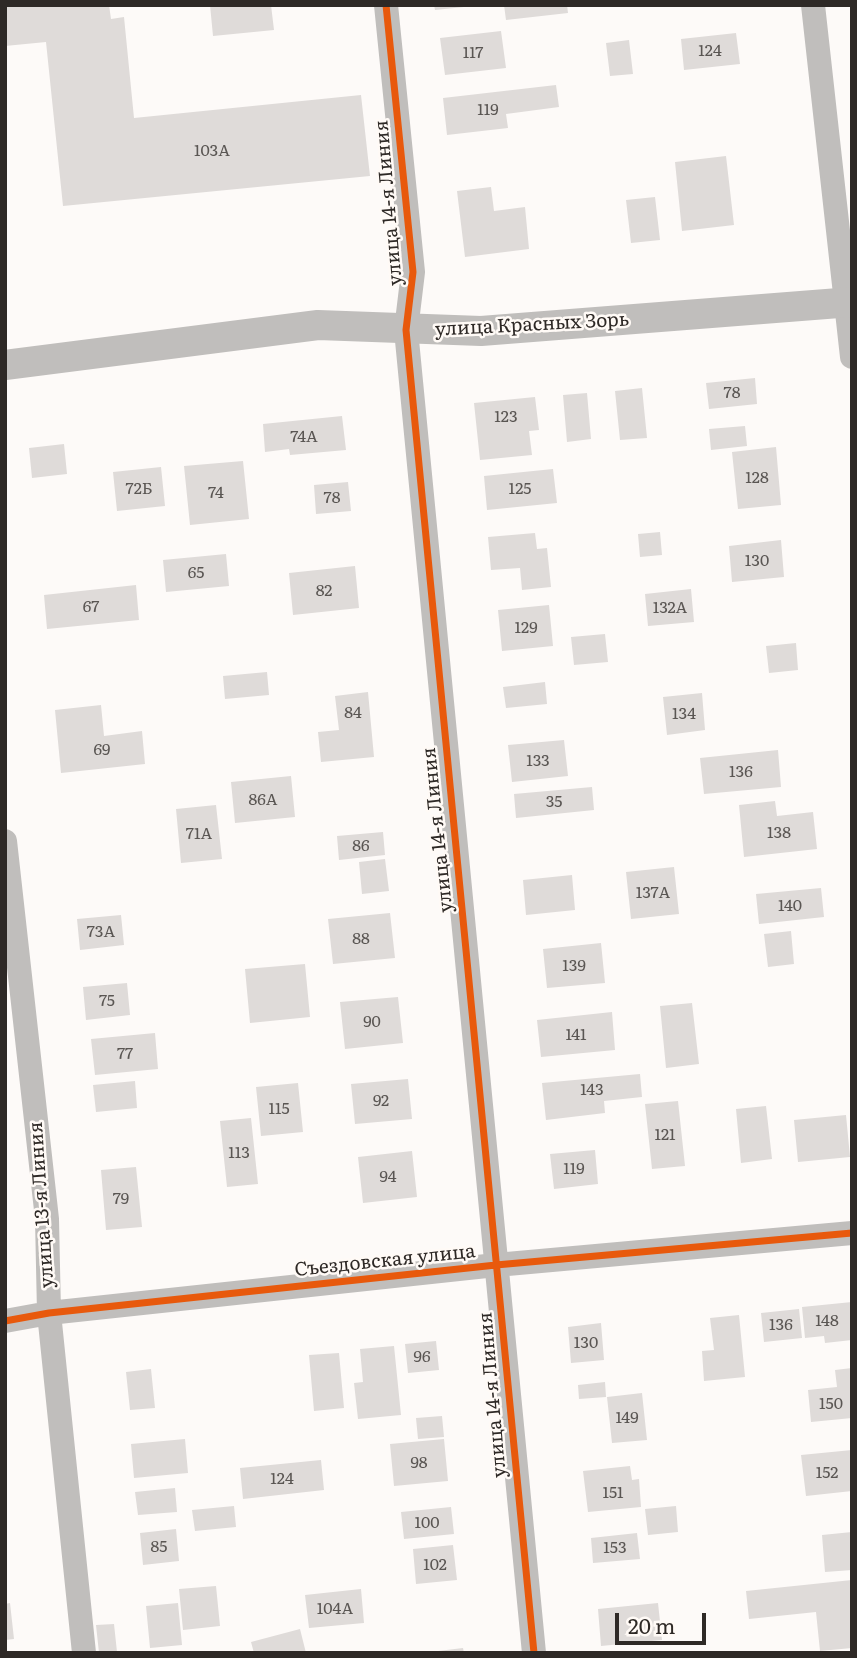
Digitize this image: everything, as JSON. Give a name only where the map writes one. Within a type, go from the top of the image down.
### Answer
[{"type":"street","name":"улица 14-я Линия","points":[[386,5],[413,272],[406,330],[534,1653]]},
{"type":"street","points":[[813,5],[849,302],[852,357]]},
{"type":"street","name":"улица Красных Зорь","points":[[5,365],[318,325],[481,331],[849,302]]},
{"type":"street","name":"улица 13-я Линия","points":[[5,841],[47,1219],[49,1313],[84,1653]]},
{"type":"street","name":"Съездовская улица","points":[[5,1321],[49,1313],[496,1265],[852,1233]]},
{"type":"building","points":[[5,5],[109,5],[111,19],[124,17],[134,118],[361,95],[370,176],[63,206],[46,42],[5,46]]},
{"type":"building","points":[[210,5],[271,5],[274,30],[213,36]]},
{"type":"building","points":[[434,5],[464,5],[464,7],[435,10]]},
{"type":"building","points":[[504,5],[567,5],[568,13],[506,20]]},
{"type":"building","points":[[501,31],[506,68],[445,75],[440,38]]},
{"type":"building","points":[[736,33],[740,64],[684,70],[681,39]]},
{"type":"building","points":[[629,40],[633,74],[610,76],[606,43]]},
{"type":"building","points":[[556,85],[559,107],[506,114],[508,128],[447,135],[443,98]]},
{"type":"building","points":[[726,156],[734,225],[682,231],[675,162]]},
{"type":"building","points":[[491,187],[494,211],[525,207],[529,249],[465,257],[457,191]]},
{"type":"building","points":[[655,197],[660,240],[631,243],[626,200]]},
{"type":"building","points":[[755,378],[757,404],[709,409],[706,383]]},
{"type":"building","points":[[642,388],[647,438],[620,440],[615,391]]},
{"type":"building","points":[[587,393],[591,439],[567,442],[563,395]]},
{"type":"building","points":[[535,397],[539,430],[529,431],[532,455],[480,460],[474,403]]},
{"type":"building","points":[[342,416],[346,450],[290,455],[289,449],[265,452],[263,424]]},
{"type":"building","points":[[745,426],[747,446],[711,450],[709,429]]},
{"type":"building","points":[[64,444],[67,474],[32,478],[29,448]]},
{"type":"building","points":[[776,447],[781,505],[738,509],[732,452]]},
{"type":"building","points":[[243,461],[249,519],[190,525],[184,466]]},
{"type":"building","points":[[161,467],[165,506],[117,511],[113,472]]},
{"type":"building","points":[[553,469],[557,503],[487,510],[484,476]]},
{"type":"building","points":[[348,482],[351,511],[316,514],[314,485]]},
{"type":"building","points":[[660,532],[662,555],[640,557],[638,534]]},
{"type":"building","points":[[535,533],[537,549],[547,548],[551,587],[522,590],[520,568],[491,570],[488,537]]},
{"type":"building","points":[[781,540],[784,577],[732,582],[729,546]]},
{"type":"building","points":[[226,554],[229,586],[166,592],[163,560]]},
{"type":"building","points":[[355,566],[359,608],[293,615],[289,573]]},
{"type":"building","points":[[136,585],[139,620],[47,629],[44,595]]},
{"type":"building","points":[[691,589],[694,622],[648,626],[645,594]]},
{"type":"building","points":[[549,605],[553,646],[502,651],[498,610]]},
{"type":"building","points":[[605,634],[608,662],[574,665],[571,637]]},
{"type":"building","points":[[796,643],[798,670],[769,673],[766,646]]},
{"type":"building","points":[[267,672],[269,695],[225,699],[223,676]]},
{"type":"building","points":[[545,682],[547,704],[506,708],[503,687]]},
{"type":"building","points":[[368,692],[374,757],[321,762],[318,732],[339,730],[335,696]]},
{"type":"building","points":[[702,693],[705,730],[667,735],[663,697]]},
{"type":"building","points":[[101,705],[104,736],[142,731],[145,764],[61,773],[55,710]]},
{"type":"building","points":[[564,740],[568,776],[512,782],[508,745]]},
{"type":"building","points":[[778,750],[781,787],[704,794],[700,758]]},
{"type":"building","points":[[291,776],[295,817],[235,823],[231,782]]},
{"type":"building","points":[[592,787],[594,810],[516,818],[514,794]]},
{"type":"building","points":[[775,801],[777,816],[813,812],[817,849],[744,857],[739,805]]},
{"type":"building","points":[[216,805],[222,859],[181,863],[176,809]]},
{"type":"building","points":[[383,832],[385,855],[339,860],[337,836]]},
{"type":"building","points":[[385,859],[389,891],[362,894],[359,862]]},
{"type":"building","points":[[674,867],[679,914],[631,919],[626,872]]},
{"type":"building","points":[[572,875],[575,910],[526,915],[523,880]]},
{"type":"building","points":[[821,888],[824,917],[759,924],[756,894]]},
{"type":"building","points":[[390,913],[395,958],[333,964],[328,919]]},
{"type":"building","points":[[121,915],[124,945],[80,950],[77,919]]},
{"type":"building","points":[[791,931],[794,964],[768,967],[764,934]]},
{"type":"building","points":[[601,943],[605,983],[547,988],[543,949]]},
{"type":"building","points":[[305,964],[310,1017],[250,1023],[245,969]]},
{"type":"building","points":[[127,983],[130,1015],[86,1020],[83,987]]},
{"type":"building","points":[[398,997],[403,1043],[345,1049],[340,1002]]},
{"type":"building","points":[[692,1003],[699,1064],[666,1068],[660,1006]]},
{"type":"building","points":[[612,1012],[615,1050],[541,1057],[537,1020]]},
{"type":"building","points":[[155,1033],[158,1069],[95,1075],[91,1039]]},
{"type":"building","points":[[640,1074],[642,1097],[604,1101],[605,1113],[546,1120],[542,1083]]},
{"type":"building","points":[[408,1079],[412,1119],[355,1124],[351,1084]]},
{"type":"building","points":[[135,1081],[137,1108],[96,1112],[93,1085]]},
{"type":"building","points":[[298,1083],[303,1132],[261,1136],[256,1087]]},
{"type":"building","points":[[678,1101],[685,1166],[652,1169],[645,1104]]},
{"type":"building","points":[[766,1106],[772,1159],[741,1163],[736,1109]]},
{"type":"building","points":[[846,1115],[850,1157],[798,1162],[794,1120]]},
{"type":"building","points":[[251,1118],[258,1184],[227,1187],[220,1121]]},
{"type":"building","points":[[595,1150],[598,1184],[554,1189],[550,1154]]},
{"type":"building","points":[[412,1151],[417,1197],[363,1203],[358,1157]]},
{"type":"building","points":[[136,1167],[142,1227],[106,1230],[101,1170]]},
{"type":"building","points":[[852,1302],[852,1340],[825,1343],[824,1336],[805,1338],[802,1307]]},
{"type":"building","points":[[799,1309],[802,1338],[764,1342],[761,1313]]},
{"type":"building","points":[[739,1315],[745,1377],[704,1381],[702,1351],[714,1350],[710,1318]]},
{"type":"building","points":[[601,1323],[604,1360],[571,1363],[568,1327]]},
{"type":"building","points":[[436,1341],[439,1370],[408,1373],[405,1344]]},
{"type":"building","points":[[394,1346],[401,1415],[358,1419],[354,1383],[363,1382],[360,1349]]},
{"type":"building","points":[[339,1353],[344,1408],[314,1411],[309,1355]]},
{"type":"building","points":[[852,1368],[852,1418],[811,1422],[808,1390],[837,1387],[835,1370]]},
{"type":"building","points":[[151,1369],[155,1408],[130,1410],[126,1372]]},
{"type":"building","points":[[605,1382],[606,1397],[579,1399],[578,1385]]},
{"type":"building","points":[[642,1393],[647,1440],[612,1443],[607,1397]]},
{"type":"building","points":[[442,1416],[444,1437],[418,1439],[416,1418]]},
{"type":"building","points":[[185,1439],[188,1473],[134,1478],[131,1444]]},
{"type":"building","points":[[444,1439],[448,1481],[394,1486],[390,1444]]},
{"type":"building","points":[[852,1450],[852,1491],[806,1496],[801,1455]]},
{"type":"building","points":[[321,1460],[324,1490],[243,1499],[240,1468]]},
{"type":"building","points":[[630,1466],[632,1480],[639,1479],[641,1507],[588,1512],[583,1471]]},
{"type":"building","points":[[175,1488],[177,1512],[138,1515],[135,1492]]},
{"type":"building","points":[[234,1506],[236,1527],[195,1531],[192,1510]]},
{"type":"building","points":[[676,1506],[678,1532],[648,1535],[645,1509]]},
{"type":"building","points":[[451,1507],[454,1534],[404,1539],[401,1512]]},
{"type":"building","points":[[176,1529],[179,1561],[143,1565],[140,1533]]},
{"type":"building","points":[[852,1532],[852,1570],[825,1572],[822,1535]]},
{"type":"building","points":[[637,1533],[640,1559],[593,1563],[591,1538]]},
{"type":"building","points":[[453,1545],[457,1580],[416,1584],[413,1549]]},
{"type":"building","points":[[852,1580],[852,1648],[820,1651],[816,1612],[749,1619],[746,1591]]},
{"type":"building","points":[[216,1586],[220,1626],[183,1630],[179,1589]]},
{"type":"building","points":[[361,1589],[364,1623],[309,1628],[305,1595]]},
{"type":"building","points":[[10,1603],[14,1639],[5,1640],[5,1604]]},
{"type":"building","points":[[178,1603],[182,1645],[150,1648],[146,1606]]},
{"type":"building","points":[[658,1603],[662,1640],[601,1646],[598,1609]]},
{"type":"building","points":[[114,1624],[117,1652],[99,1653],[96,1625]]},
{"type":"building","points":[[300,1629],[306,1653],[254,1653],[251,1642]]},
{"type":"building","points":[[463,1648],[464,1653],[438,1653],[438,1651]]},
{"type":"cycle path","points":[[386,5],[413,272],[406,330],[534,1653]]},
{"type":"cycle path","points":[[5,1321],[49,1313],[496,1265],[852,1233]]}]
